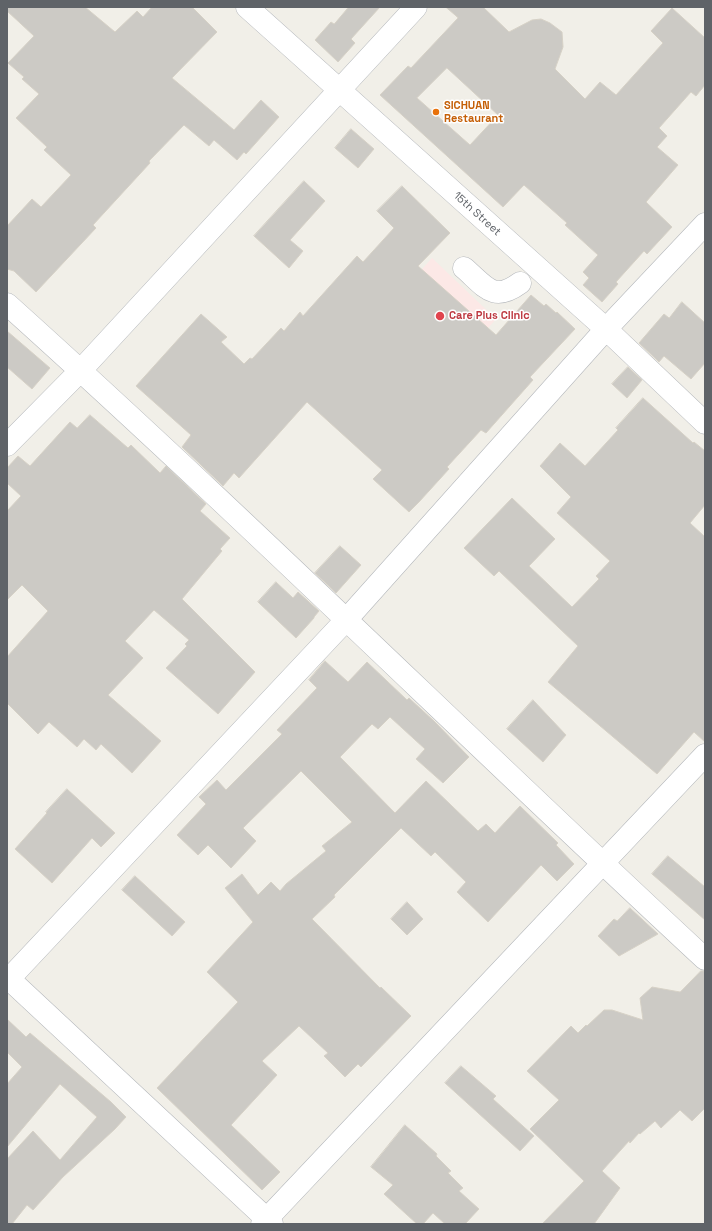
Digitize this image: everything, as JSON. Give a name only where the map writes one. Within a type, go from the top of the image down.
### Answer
[{"type":"street","name":"15th Street","points":[[247,7],[606,329],[705,423]]},
{"type":"street","points":[[7,445],[81,370],[416,7]]},
{"type":"street","points":[[705,224],[606,329],[346,620],[8,979],[267,1222],[705,755]]},
{"type":"street","points":[[464,268],[489,290],[499,293],[512,290],[520,283]]},
{"type":"street","points":[[7,304],[81,370],[705,959]]},
{"type":"shaded area","name":"Care Plus Clinic","points":[[432,258],[496,319],[449,372],[383,313]]},
{"type":"building","points":[[7,7],[85,7],[115,32],[137,11],[143,17],[152,7],[192,7],[217,32],[172,78],[234,130],[261,100],[279,117],[246,154],[244,152],[237,160],[214,140],[209,146],[184,125],[149,161],[150,163],[93,225],[96,228],[36,292],[14,271],[7,269],[7,226],[32,199],[41,207],[71,175],[44,150],[47,147],[16,118],[39,94],[22,79],[24,77],[8,63],[34,36],[7,11]]},
{"type":"building","points":[[349,7],[380,7],[351,39],[355,43],[338,62],[315,40],[331,22],[334,24]]},
{"type":"building","points":[[446,7],[483,7],[509,32],[532,20],[541,19],[550,23],[562,32],[563,47],[555,69],[585,99],[600,82],[616,95],[663,43],[651,31],[672,8],[705,38],[705,85],[696,96],[691,92],[659,128],[667,136],[657,147],[678,165],[646,202],[672,227],[647,254],[644,251],[616,282],[618,284],[602,302],[583,285],[589,278],[583,272],[598,255],[565,225],[567,223],[524,185],[503,207],[380,95],[408,66],[411,68],[458,18]],"holes":[[[447,68],[498,115],[470,145],[417,98]]]},
{"type":"building","points":[[351,129],[374,149],[358,168],[335,148]]},
{"type":"building","points":[[304,181],[325,201],[290,240],[303,251],[289,268],[254,236]]},
{"type":"building","points":[[402,186],[450,233],[418,266],[496,335],[531,295],[544,306],[546,304],[556,313],[557,312],[575,329],[530,377],[533,380],[486,433],[481,430],[447,467],[449,469],[409,512],[373,479],[382,470],[307,402],[239,478],[234,473],[223,486],[182,447],[191,435],[136,386],[201,314],[227,337],[221,342],[244,364],[250,358],[252,359],[281,328],[284,331],[300,312],[303,316],[357,256],[363,262],[394,228],[377,211]]},
{"type":"building","points":[[682,302],[705,323],[705,363],[691,379],[664,356],[659,362],[639,343],[664,314],[669,318]]},
{"type":"building","points":[[7,331],[50,368],[32,389],[7,367]]},
{"type":"building","points":[[628,367],[642,380],[627,398],[612,384]]},
{"type":"building","points":[[643,398],[693,443],[694,442],[705,451],[705,505],[690,523],[705,537],[705,742],[694,732],[657,774],[548,682],[578,646],[499,571],[494,576],[464,548],[512,498],[555,539],[529,566],[572,607],[599,579],[596,576],[610,561],[557,513],[571,497],[540,466],[560,443],[585,466],[618,430],[616,428]]},
{"type":"building","points":[[90,415],[128,448],[131,445],[160,473],[166,466],[206,504],[200,511],[230,538],[220,549],[222,551],[182,599],[255,672],[218,714],[166,668],[187,646],[185,644],[189,640],[154,610],[125,641],[143,658],[108,695],[161,741],[132,773],[101,744],[96,750],[84,739],[77,747],[49,722],[38,734],[7,703],[7,657],[48,611],[22,585],[7,600],[7,511],[21,496],[7,483],[7,468],[18,456],[30,466],[70,422],[77,428]]},
{"type":"building","points":[[340,546],[361,565],[336,593],[315,573]]},
{"type":"building","points":[[276,582],[293,598],[298,592],[319,611],[296,638],[258,602]]},
{"type":"building","points":[[325,661],[348,682],[367,662],[407,700],[409,698],[434,721],[469,757],[443,783],[416,759],[425,749],[390,717],[378,729],[372,724],[340,757],[395,813],[426,781],[478,831],[486,824],[495,833],[520,806],[558,843],[556,845],[574,864],[557,881],[541,865],[488,922],[457,892],[466,882],[435,852],[431,856],[401,828],[334,895],[335,897],[312,919],[380,988],[381,987],[411,1016],[361,1067],[358,1064],[345,1077],[324,1056],[328,1053],[299,1026],[262,1061],[277,1075],[231,1125],[280,1172],[262,1190],[157,1088],[238,1002],[207,972],[253,922],[225,888],[242,874],[258,895],[271,882],[280,891],[286,884],[326,851],[322,846],[352,822],[301,771],[243,828],[256,841],[231,868],[208,845],[198,855],[177,835],[206,804],[199,797],[217,780],[226,790],[282,734],[277,730],[317,688],[309,680]]},
{"type":"building","points":[[533,700],[566,735],[543,762],[507,729]]},
{"type":"building","points":[[67,789],[115,833],[101,847],[92,838],[52,883],[15,849]]},
{"type":"building","points":[[668,856],[705,887],[705,920],[652,874]]},
{"type":"building","points":[[135,876],[185,922],[172,936],[122,890]]},
{"type":"building","points":[[407,902],[423,919],[407,935],[391,919]]},
{"type":"building","points":[[630,908],[658,934],[619,956],[598,936],[614,919],[617,921]]},
{"type":"building","points":[[701,971],[705,971],[705,1108],[692,1121],[680,1110],[661,1128],[655,1121],[640,1134],[639,1133],[630,1143],[629,1141],[602,1171],[620,1188],[594,1224],[542,1224],[584,1181],[530,1129],[559,1100],[527,1071],[571,1026],[578,1033],[604,1010],[612,1010],[643,1020],[640,998],[652,987],[680,992]]},
{"type":"building","points":[[7,1019],[26,1037],[30,1033],[111,1102],[126,1117],[63,1177],[33,1210],[27,1205],[12,1224],[7,1224],[7,1159],[33,1131],[60,1160],[97,1117],[60,1084],[7,1147],[7,1084],[22,1067],[7,1052]]},
{"type":"building","points":[[461,1066],[496,1096],[493,1099],[534,1136],[520,1151],[445,1083]]},
{"type":"building","points":[[405,1125],[437,1154],[436,1156],[451,1171],[448,1173],[463,1188],[459,1191],[479,1209],[465,1224],[445,1224],[433,1213],[423,1224],[417,1224],[384,1194],[393,1185],[371,1167]]},
{"type":"place","name":"SICHUAN Restaurant","points":[[436,112]]},
{"type":"place","name":"Care Plus Clinic","points":[[440,316]]}]
